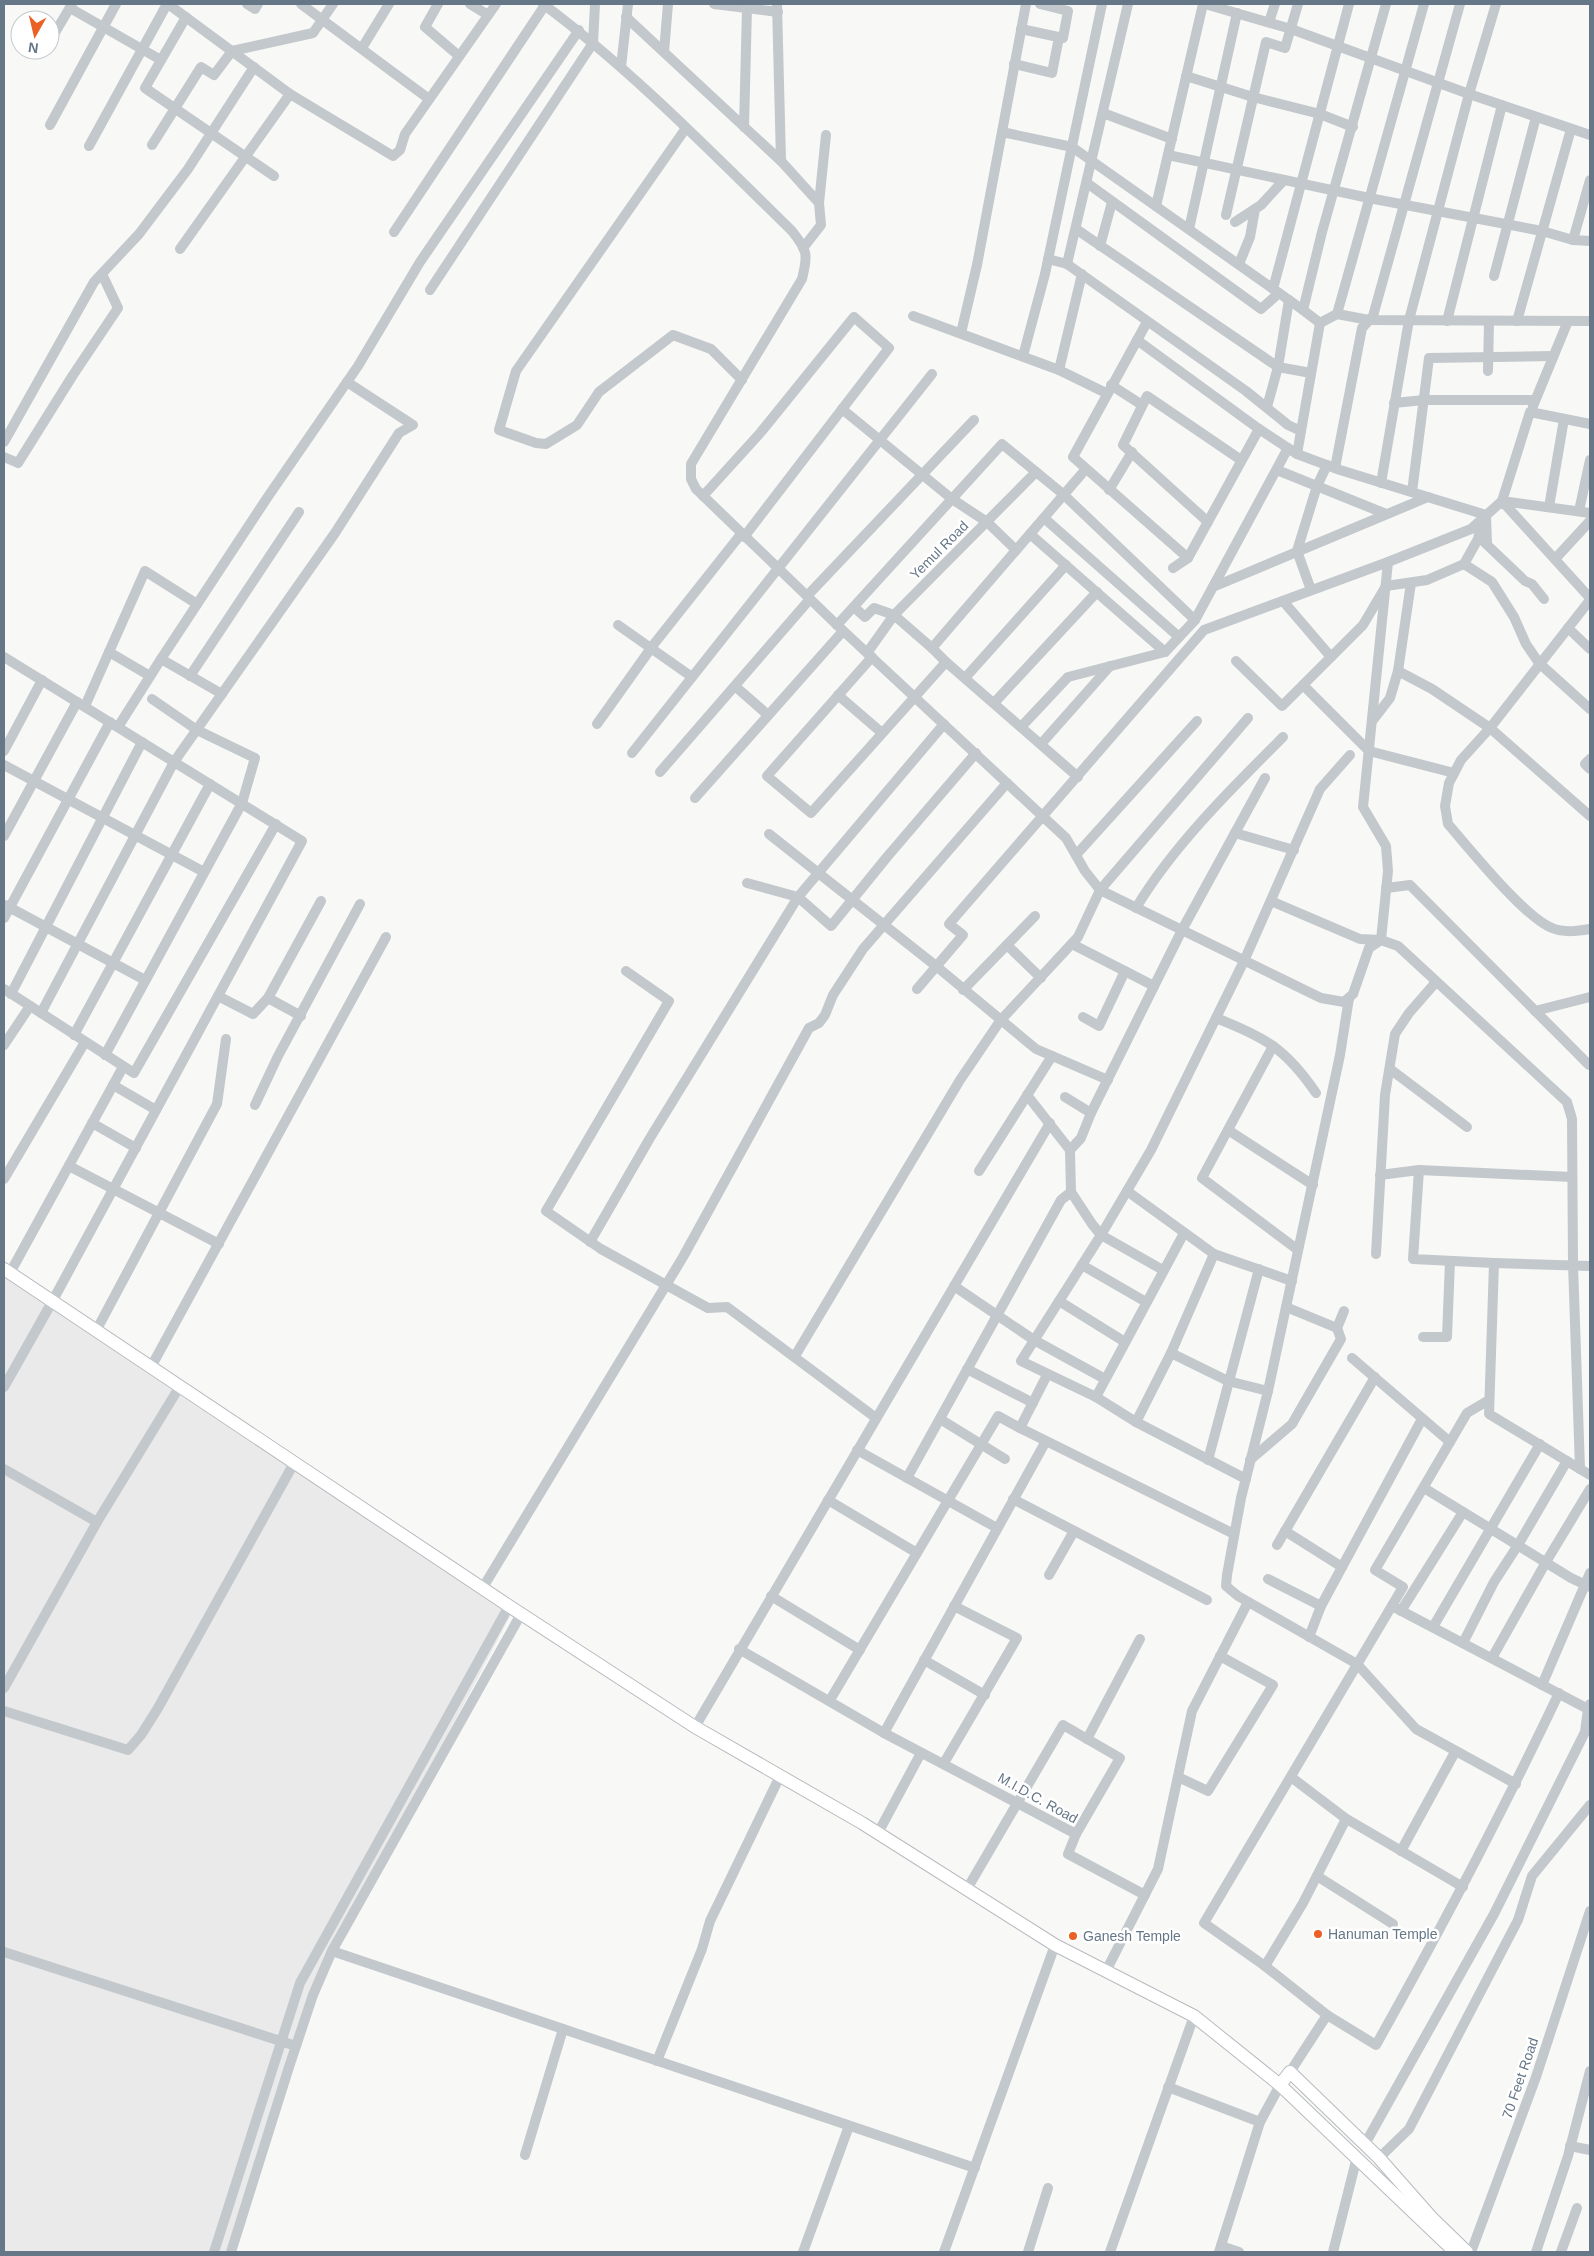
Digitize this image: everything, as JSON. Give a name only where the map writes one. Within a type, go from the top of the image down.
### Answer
[{"type":"main road","points":[[7,1271],[520,1614],[695,1727],[878,1833],[1055,1945],[1194,2016],[1280,2085],[1455,2252]]},
{"type":"main road","points":[[1280,2085],[1290,2072],[1379,2158],[1431,2217],[1469,2252]]},
{"type":"street","points":[[50,125],[116,4]]},
{"type":"street","points":[[89,146],[168,4],[290,94],[393,156],[400,150],[405,134],[496,4]]},
{"type":"street","points":[[247,4],[255,9],[258,4]]},
{"type":"street","points":[[301,4],[429,99]]},
{"type":"street","points":[[152,144],[201,67],[214,75],[232,51],[312,33],[333,4]]},
{"type":"street","points":[[362,48],[389,4]]},
{"type":"street","points":[[438,4],[425,27],[459,56]]},
{"type":"street","points":[[470,4],[488,15]]},
{"type":"street","points":[[394,232],[544,4],[579,30],[686,128],[792,231],[808,259],[802,279],[692,464],[691,480],[703,496],[808,598],[1066,838],[1085,871],[1100,890],[1321,998],[1344,1002],[1349,998],[1368,948],[1381,940]]},
{"type":"street","points":[[430,290],[593,43],[595,4]]},
{"type":"street","points":[[621,67],[628,4]]},
{"type":"street","points":[[664,52],[668,4]]},
{"type":"street","points":[[714,4],[747,8],[778,8],[781,161]]},
{"type":"street","points":[[961,333],[977,265],[1026,4]]},
{"type":"street","points":[[1021,28],[1062,38],[1068,11],[1040,4]]},
{"type":"street","points":[[1023,356],[1048,259],[1102,4]]},
{"type":"street","points":[[1067,264],[1128,4]]},
{"type":"street","points":[[1156,206],[1204,4],[1291,28],[1502,106],[1590,135]]},
{"type":"street","points":[[1269,22],[1275,4]]},
{"type":"street","points":[[1226,215],[1266,42],[1285,48],[1298,4]]},
{"type":"street","points":[[1087,183],[1261,309],[1276,291],[1349,4]]},
{"type":"street","points":[[1303,310],[1386,4]]},
{"type":"street","points":[[1337,314],[1424,4]]},
{"type":"street","points":[[1311,590],[1297,551],[1317,486],[1331,466],[1362,328],[1373,316],[1460,4]]},
{"type":"street","points":[[1382,483],[1394,402],[1410,320],[1469,94],[1496,4]]},
{"type":"street","points":[[60,24],[71,6],[103,29],[161,60]]},
{"type":"street","points":[[744,126],[747,8]]},
{"type":"street","points":[[1189,229],[1237,13]]},
{"type":"street","points":[[186,17],[145,88],[274,176]]},
{"type":"street","points":[[626,17],[781,161],[819,203]]},
{"type":"street","points":[[4,918],[7,906],[68,799],[114,725],[150,676],[347,382],[420,262],[579,30]]},
{"type":"street","points":[[1014,64],[1052,73],[1059,37]]},
{"type":"street","points":[[4,442],[94,282],[139,234],[188,169],[254,68]]},
{"type":"street","points":[[1186,76],[1253,97],[1320,114],[1353,127]]},
{"type":"street","points":[[180,249],[290,94]]},
{"type":"street","points":[[1446,320],[1502,106]]},
{"type":"street","points":[[1103,113],[1172,140]]},
{"type":"street","points":[[1494,276],[1536,117]]},
{"type":"street","points":[[686,128],[516,371],[499,430],[536,443],[546,444],[577,425],[599,392],[673,335],[710,349],[742,380]]},
{"type":"street","points":[[1517,320],[1571,129]]},
{"type":"street","points":[[1002,132],[1072,148],[1092,160],[1320,323]]},
{"type":"street","points":[[803,248],[821,225],[819,203],[826,135]]},
{"type":"street","points":[[1168,156],[1507,226],[1542,231],[1573,240],[1590,241]]},
{"type":"street","points":[[1235,222],[1255,209],[1284,180]]},
{"type":"street","points":[[1573,240],[1590,180]]},
{"type":"street","points":[[1100,246],[1112,202]]},
{"type":"street","points":[[1239,264],[1250,237],[1255,209]]},
{"type":"street","points":[[1076,229],[1278,367],[1311,373]]},
{"type":"street","points":[[1048,259],[1067,264],[1082,274],[1267,407],[1288,425],[1301,430]]},
{"type":"street","points":[[4,457],[18,463],[72,375],[118,308],[102,274]]},
{"type":"street","points":[[1059,370],[1082,274]]},
{"type":"street","points":[[1267,407],[1278,367],[1289,300]]},
{"type":"street","points":[[1320,323],[1337,314],[1369,320],[1590,321]]},
{"type":"street","points":[[913,316],[1109,389],[1142,405]]},
{"type":"street","points":[[597,724],[651,648],[743,536],[889,348],[854,317],[760,432],[703,496]]},
{"type":"street","points":[[1488,371],[1489,321]]},
{"type":"street","points":[[916,989],[963,935],[949,924],[1044,818],[1204,630],[1471,529],[1502,501],[1530,412],[1568,321]]},
{"type":"street","points":[[1147,322],[1073,457],[1188,558]]},
{"type":"street","points":[[1021,726],[1068,677],[1165,652],[1195,620],[1277,470],[1293,451],[1301,430],[1320,323]]},
{"type":"street","points":[[1137,340],[1259,430],[1293,451],[1331,466],[1428,497],[1483,518]]},
{"type":"street","points":[[1412,492],[1429,358],[1553,356]]},
{"type":"street","points":[[632,753],[932,374]]},
{"type":"street","points":[[41,1013],[174,762],[335,533],[399,433],[413,425],[347,382]]},
{"type":"street","points":[[1208,522],[1123,444],[1146,396],[1241,460]]},
{"type":"street","points":[[1394,402],[1424,400],[1535,400]]},
{"type":"street","points":[[842,409],[952,499],[986,522],[1016,550]]},
{"type":"street","points":[[1530,412],[1590,424]]},
{"type":"street","points":[[1548,507],[1564,419]]},
{"type":"street","points":[[660,772],[736,687],[808,598],[974,420]]},
{"type":"street","points":[[1173,568],[1188,558],[1259,430]]},
{"type":"street","points":[[695,798],[768,715],[840,628],[854,607],[1002,444],[1063,494],[1195,620]]},
{"type":"street","points":[[1109,490],[1132,452]]},
{"type":"street","points":[[1579,511],[1590,460]]},
{"type":"street","points":[[932,648],[1063,494],[1086,470]]},
{"type":"street","points":[[1277,470],[1386,514]]},
{"type":"street","name":"Yemul Road","points":[[882,733],[811,814],[767,776],[838,695],[869,655],[894,615],[1036,472]]},
{"type":"street","points":[[1213,587],[1428,497]]},
{"type":"street","points":[[1502,501],[1590,513]]},
{"type":"street","points":[[1502,501],[1590,599],[1490,728],[1461,760],[1449,784],[1444,806],[1448,824],[1530,914],[1552,928],[1574,931],[1590,929]]},
{"type":"street","points":[[190,676],[299,512]]},
{"type":"street","points":[[1044,518],[1179,637]]},
{"type":"street","points":[[1386,586],[1427,580],[1464,564],[1483,541],[1483,518]]},
{"type":"street","points":[[1555,560],[1590,521]]},
{"type":"street","points":[[1030,534],[1165,652]]},
{"type":"street","points":[[1483,541],[1526,581],[1532,584],[1544,599]]},
{"type":"street","points":[[1381,940],[1388,871],[1386,846],[1363,807],[1388,562]]},
{"type":"street","points":[[1464,564],[1492,582],[1514,617],[1526,644],[1540,663],[1590,709]]},
{"type":"street","points":[[965,678],[1066,565]]},
{"type":"street","points":[[4,836],[109,652],[145,571],[197,604]]},
{"type":"street","points":[[1372,721],[1390,698],[1398,671],[1411,583]]},
{"type":"street","points":[[1236,661],[1282,706],[1363,625],[1386,586]]},
{"type":"street","points":[[994,702],[1097,592]]},
{"type":"street","points":[[1283,600],[1331,657]]},
{"type":"street","points":[[854,607],[865,617],[874,608],[894,615],[1078,777]]},
{"type":"street","points":[[618,625],[692,677]]},
{"type":"street","points":[[1568,628],[1590,648]]},
{"type":"street","points":[[109,652],[150,676]]},
{"type":"street","points":[[4,657],[302,841],[4,1387]]},
{"type":"street","points":[[160,659],[222,694]]},
{"type":"street","points":[[838,695],[882,733],[946,662]]},
{"type":"street","points":[[1041,744],[1111,666]]},
{"type":"street","points":[[1398,671],[1432,689],[1490,728],[1590,816]]},
{"type":"street","points":[[4,751],[42,680]]},
{"type":"street","points":[[1303,685],[1369,751],[1454,773]]},
{"type":"street","points":[[736,687],[768,715]]},
{"type":"street","points":[[105,1055],[242,803],[255,758],[196,730],[152,699]]},
{"type":"street","points":[[795,1356],[960,1080],[1000,1021],[1078,937],[1100,890],[1248,718]]},
{"type":"street","points":[[1076,855],[1197,721]]},
{"type":"street","points":[[590,1242],[650,1138],[798,897],[944,724]]},
{"type":"street","points":[[1136,908],[1151,883],[1205,819],[1283,736]]},
{"type":"street","points":[[142,742],[46,927],[6,990],[134,1073],[276,824]]},
{"type":"street","points":[[747,883],[798,897],[832,926],[886,857],[976,753]]},
{"type":"street","points":[[1246,1479],[1136,1422],[1096,1397],[1021,1361],[1102,1235],[1151,1150],[1244,961],[1320,789],[1350,755]]},
{"type":"street","points":[[1590,759],[1585,764],[1590,769]]},
{"type":"street","points":[[4,765],[204,872]]},
{"type":"street","points":[[1070,1150],[1081,1138],[1091,1113],[1182,930],[1266,778]]},
{"type":"street","points":[[483,1589],[666,1285],[809,1028],[819,1023],[863,949],[1007,783]]},
{"type":"street","points":[[74,1035],[210,784]]},
{"type":"street","points":[[1235,833],[1294,850]]},
{"type":"street","points":[[768,834],[936,966],[1036,1049],[1108,1080]]},
{"type":"street","points":[[1386,888],[1410,885],[1589,1066]]},
{"type":"street","points":[[218,996],[253,1014],[268,998],[321,901]]},
{"type":"street","points":[[1271,901],[1360,938],[1381,940],[1398,946],[1567,1102],[1572,1119],[1573,1264],[1580,1469]]},
{"type":"street","points":[[255,1105],[278,1056],[360,904]]},
{"type":"street","points":[[7,906],[145,980]]},
{"type":"street","points":[[963,990],[1035,916]]},
{"type":"street","points":[[151,1366],[386,937]]},
{"type":"street","points":[[1072,944],[1154,986]]},
{"type":"street","points":[[1007,945],[1041,978]]},
{"type":"street","points":[[626,971],[669,1001],[546,1211],[590,1242],[708,1308],[727,1307],[876,1418]]},
{"type":"street","points":[[1083,1017],[1099,1026],[1125,971]]},
{"type":"street","points":[[1376,1254],[1385,1095],[1395,1034],[1409,1012],[1436,982]]},
{"type":"street","points":[[1535,1012],[1590,997]]},
{"type":"street","points":[[268,998],[301,1016]]},
{"type":"street","points":[[1349,998],[1340,1055],[1313,1185],[1268,1391],[1250,1460],[1234,1534],[1226,1586],[1248,1602],[1357,1664],[1416,1729],[1516,1784]]},
{"type":"street","points":[[4,1045],[30,1006]]},
{"type":"street","points":[[1216,1018],[1254,1033],[1273,1046],[1302,1072],[1316,1093]]},
{"type":"street","points":[[96,1331],[217,1104],[226,1040]]},
{"type":"street","points":[[4,1179],[85,1042]]},
{"type":"street","points":[[1273,1046],[1202,1178],[1298,1250]]},
{"type":"street","points":[[979,1170],[1052,1056]]},
{"type":"street","points":[[7,1271],[69,1166],[123,1066]]},
{"type":"street","points":[[1390,1069],[1467,1127]]},
{"type":"street","points":[[113,1085],[156,1110]]},
{"type":"street","points":[[1027,1095],[1070,1150],[1072,1192],[1102,1235],[1163,1270]]},
{"type":"street","points":[[1065,1097],[1091,1113]]},
{"type":"street","points":[[695,1727],[1050,1123]]},
{"type":"street","points":[[92,1124],[136,1148]]},
{"type":"street","points":[[1228,1130],[1313,1185]]},
{"type":"street","points":[[69,1166],[219,1244]]},
{"type":"street","points":[[1380,1175],[1419,1170],[1572,1177]]},
{"type":"street","points":[[1419,1170],[1413,1259],[1590,1266]]},
{"type":"street","points":[[1127,1191],[1214,1254],[1292,1281]]},
{"type":"street","points":[[907,1478],[1061,1200],[1072,1192]]},
{"type":"street","points":[[1096,1397],[1184,1234]]},
{"type":"street","points":[[1136,1422],[1171,1353],[1214,1254]]},
{"type":"street","points":[[1423,1337],[1447,1337],[1450,1261]]},
{"type":"street","points":[[1494,1263],[1489,1414],[1590,1475]]},
{"type":"street","points":[[1082,1265],[1146,1302]]},
{"type":"street","points":[[1208,1460],[1259,1269]]},
{"type":"street","points":[[954,1286],[1034,1340],[1105,1379]]},
{"type":"street","points":[[1059,1301],[1125,1342]]},
{"type":"street","points":[[1250,1460],[1292,1424],[1342,1339],[1337,1328],[1286,1307]]},
{"type":"street","points":[[1337,1328],[1344,1311]]},
{"type":"street","points":[[1171,1353],[1228,1381],[1268,1391]]},
{"type":"street","points":[[1352,1358],[1450,1442]]},
{"type":"street","points":[[967,1369],[1033,1403]]},
{"type":"street","points":[[1020,1428],[1047,1375]]},
{"type":"street","points":[[1277,1545],[1375,1377]]},
{"type":"street","points":[[4,1688],[98,1522],[180,1386]]},
{"type":"street","points":[[1396,1608],[1403,1587],[1375,1570],[1467,1413],[1490,1400]]},
{"type":"street","points":[[830,1700],[998,1416],[1234,1534]]},
{"type":"street","points":[[940,1419],[1005,1458]]},
{"type":"street","points":[[1309,1637],[1321,1606],[1422,1419]]},
{"type":"street","points":[[884,1733],[1046,1441]]},
{"type":"street","points":[[1432,1627],[1540,1444]]},
{"type":"street","points":[[857,1450],[997,1528]]},
{"type":"street","points":[[1463,1643],[1494,1582],[1567,1461]]},
{"type":"street","points":[[4,1711],[128,1750],[141,1736],[158,1708],[294,1463]]},
{"type":"street","points":[[4,1469],[98,1522]]},
{"type":"street","points":[[1424,1488],[1588,1586]]},
{"type":"street","points":[[1492,1658],[1590,1489]]},
{"type":"street","points":[[1014,1499],[1207,1600]]},
{"type":"street","points":[[828,1500],[917,1553]]},
{"type":"street","points":[[1463,1512],[1357,1664],[1204,1923],[1265,1966],[1327,2015],[1376,2045],[1463,1887],[1516,1784],[1559,1693]]},
{"type":"street","points":[[1048,1575],[1074,1531]]},
{"type":"street","points":[[1285,1531],[1342,1567]]},
{"type":"street","points":[[1542,1684],[1588,1586],[1590,1573]]},
{"type":"street","points":[[1268,1579],[1321,1606]]},
{"type":"street","points":[[772,1596],[860,1650]]},
{"type":"street","points":[[1106,1971],[1158,1869],[1192,1711],[1248,1602]]},
{"type":"street","points":[[214,2252],[300,1983],[509,1606]]},
{"type":"street","points":[[944,1763],[1018,1638],[954,1606]]},
{"type":"street","points":[[1365,2144],[1494,1914],[1585,1732],[1589,1707],[1396,1608]]},
{"type":"street","points":[[231,2252],[313,1995],[332,1951],[520,1614]]},
{"type":"street","points":[[1087,1740],[1140,1640]]},
{"type":"street","name":"M.I.D.C. Road","points":[[740,1649],[884,1733],[1076,1834],[1068,1854],[1145,1896]]},
{"type":"street","points":[[1178,1777],[1208,1791],[1272,1684],[1220,1656]]},
{"type":"street","points":[[924,1660],[985,1695]]},
{"type":"street","points":[[967,1889],[1063,1725],[1120,1758],[1076,1834]]},
{"type":"street","points":[[1401,1850],[1455,1752]]},
{"type":"street","points":[[878,1833],[921,1753]]},
{"type":"street","points":[[657,2061],[702,1949],[710,1921],[780,1776]]},
{"type":"street","points":[[1291,1777],[1346,1819],[1463,1887]]},
{"type":"street","points":[[1379,2158],[1409,2129],[1518,1920],[1532,1876],[1590,1805]]},
{"type":"street","points":[[1265,1966],[1317,1876],[1346,1819]]},
{"type":"street","points":[[1317,1876],[1393,1924]]},
{"type":"street","name":"70 Feet Road","points":[[1469,2252],[1536,2077],[1590,1911]]},
{"type":"street","points":[[944,2252],[1055,1945]]},
{"type":"street","points":[[332,1951],[975,2168]]},
{"type":"street","points":[[4,1952],[296,2046]]},
{"type":"street","points":[[1290,2072],[1327,2015]]},
{"type":"street","points":[[1110,2252],[1194,2016]]},
{"type":"street","points":[[525,2155],[563,2029]]},
{"type":"street","points":[[1536,2252],[1570,2146],[1590,2071]]},
{"type":"street","points":[[1239,2252],[1220,2249],[1260,2122],[1280,2085]]},
{"type":"street","points":[[1168,2087],[1260,2122]]},
{"type":"street","points":[[803,2252],[849,2126]]},
{"type":"street","points":[[1570,2146],[1590,2150]]},
{"type":"street","points":[[1333,2252],[1357,2157]]},
{"type":"street","points":[[1028,2252],[1048,2188]]},
{"type":"street","points":[[1561,2252],[1577,2208]]},
{"type":"shaded area","points":[[4,1268],[514,1609],[328,1962],[226,2252],[4,2252]]},
{"type":"place","name":"Hanuman Temple","points":[[1318,1934]]},
{"type":"place","name":"Ganesh Temple","points":[[1073,1936]]}]
